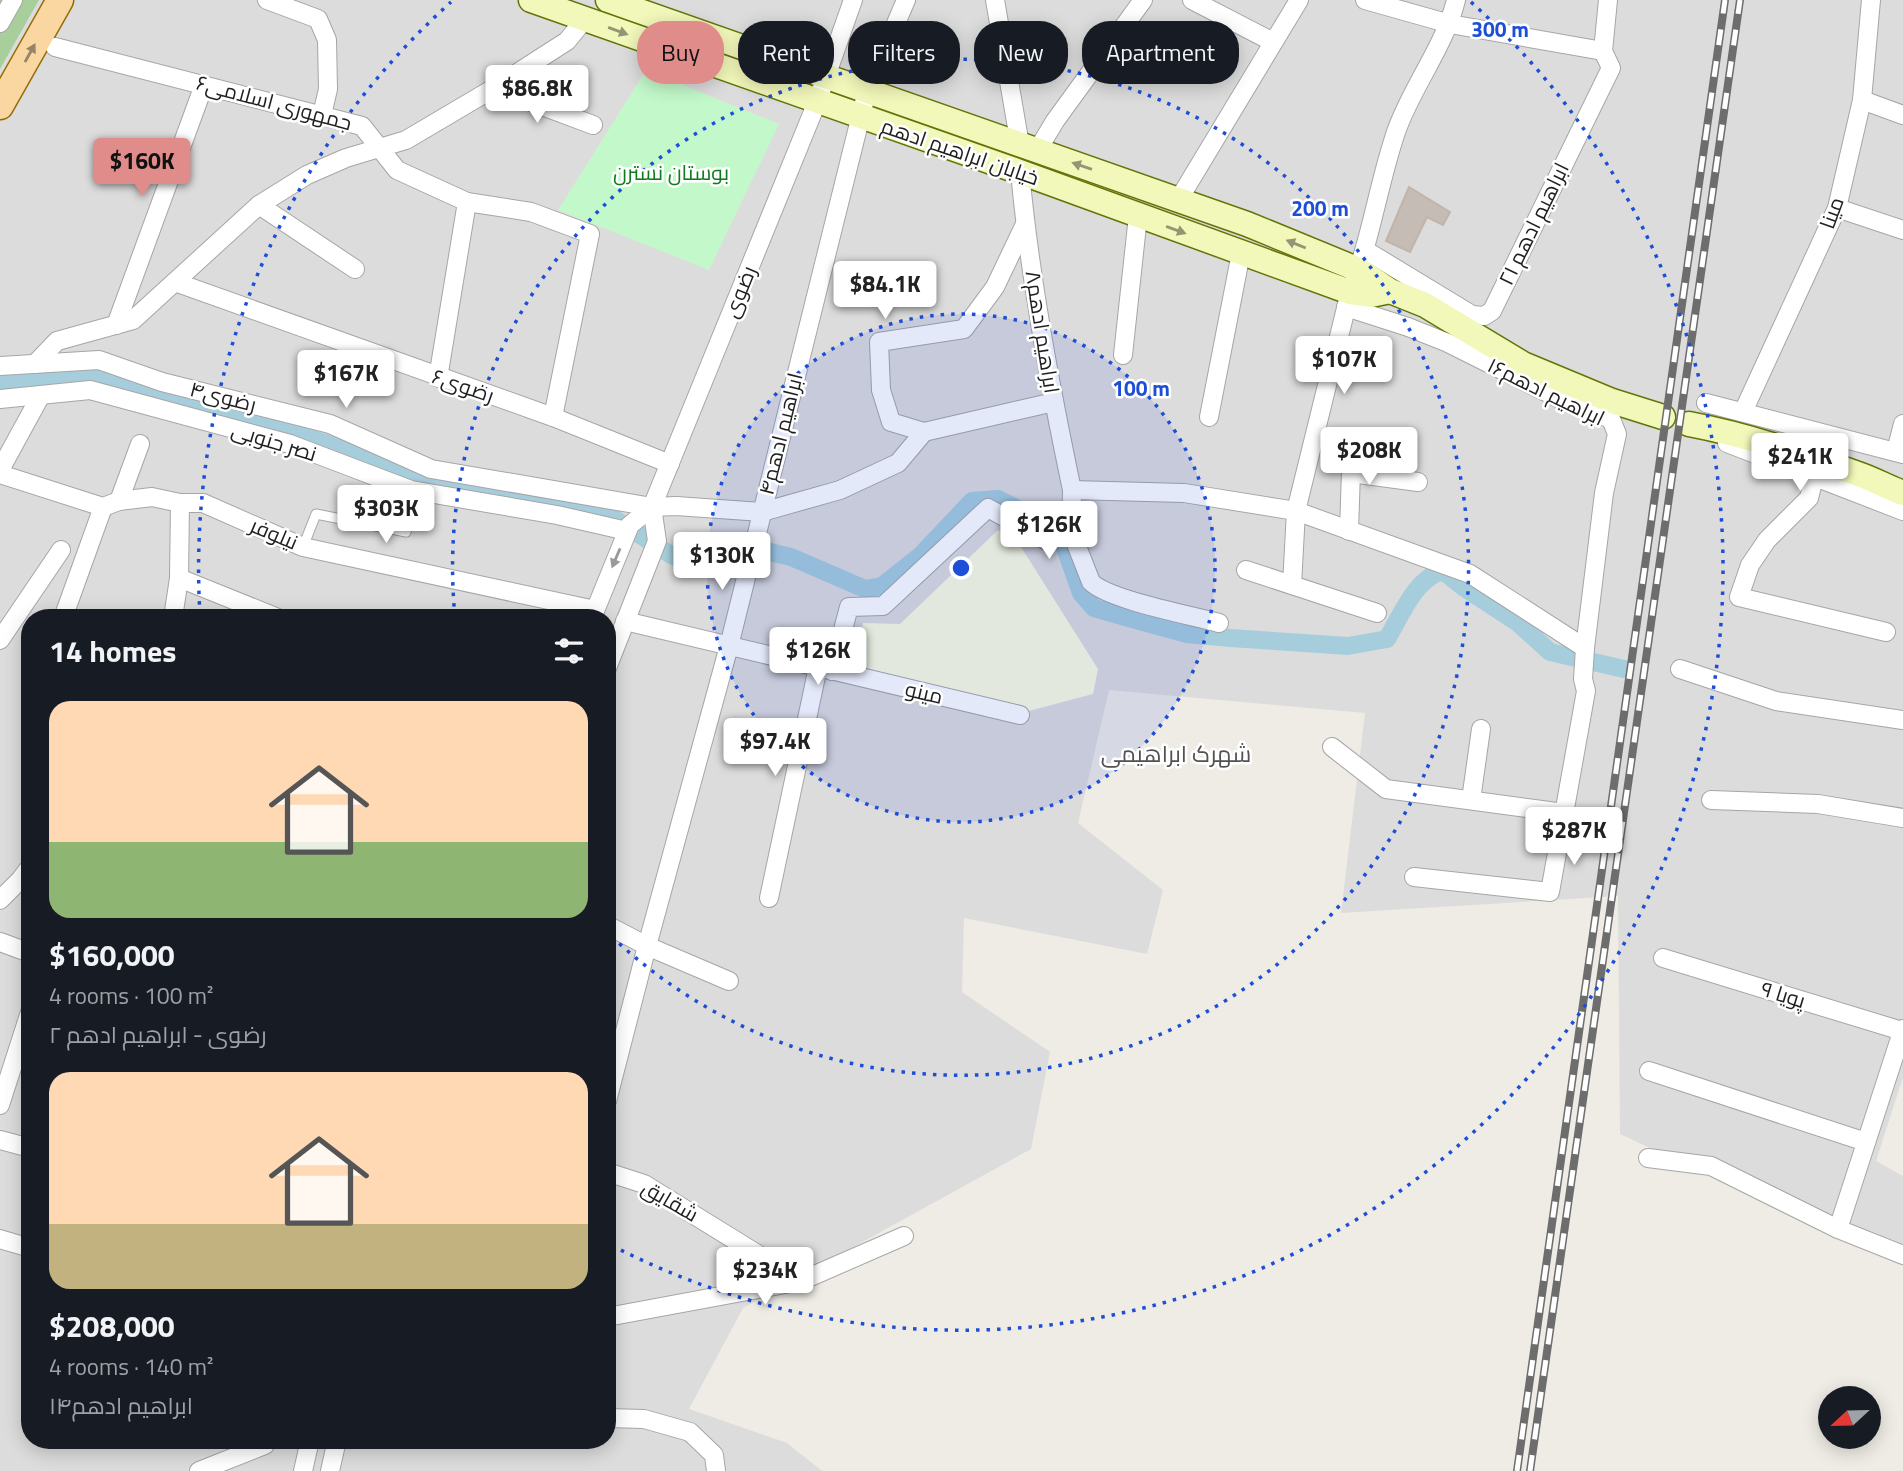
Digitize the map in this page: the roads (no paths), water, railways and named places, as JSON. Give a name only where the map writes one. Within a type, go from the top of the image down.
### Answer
[{"type":"main road","points":[[0,106],[60,0]]},
{"type":"street","points":[[0,23],[13,0]]},
{"type":"street","points":[[267,0],[318,19],[327,40],[328,89],[322,115]]},
{"type":"street","name":"خیابان ابراهیم ادهم","points":[[531,0],[1020,172],[1241,253],[1390,291],[1425,305],[1523,364],[1612,401],[1663,417]]},
{"type":"street","name":"رضوی","points":[[834,54],[853,0]]},
{"type":"street","name":"ابراهیم ادهم۴","points":[[616,1066],[729,646],[867,91],[906,0]]},
{"type":"street","points":[[995,0],[1028,148]]},
{"type":"street","points":[[1028,148],[1055,121],[1143,0]]},
{"type":"street","points":[[1192,0],[1273,42]]},
{"type":"street","points":[[1179,199],[1299,0]]},
{"type":"street","points":[[1364,0],[1450,23],[1603,51]]},
{"type":"street","points":[[1292,585],[1296,511],[1355,280],[1397,130],[1450,23],[1456,0]]},
{"type":"street","name":"ابراهیم ادهم ۲۱","points":[[1355,280],[1472,315],[1484,316],[1492,311],[1611,68],[1603,51],[1608,0]]},
{"type":"street","name":"مینا","points":[[1743,412],[1837,208],[1862,100],[1871,0]]},
{"type":"street","name":"خیابان ابراهیم ادهم","points":[[625,2],[738,44]]},
{"type":"street","points":[[0,472],[41,395],[36,368],[57,341],[133,320],[259,205],[306,175],[346,158],[406,140],[568,41],[585,19]]},
{"type":"street","name":"جمهوری اسلامی۶","points":[[55,47],[362,126],[397,170],[467,202],[531,212],[590,234],[553,417]]},
{"type":"street","name":"خیابان ابراهیم ادهم","points":[[834,80],[1179,199],[1355,280]]},
{"type":"street","name":"رضوی","points":[[616,644],[657,541],[653,507],[823,84]]},
{"type":"street","points":[[116,325],[204,85]]},
{"type":"street","points":[[494,88],[593,125]]},
{"type":"street","points":[[1862,100],[1903,115]]},
{"type":"street","name":"ابراهیم ادهم۸","points":[[1020,172],[1025,224],[1054,402],[1072,490],[1071,531]]},
{"type":"street","points":[[438,378],[467,202]]},
{"type":"street","points":[[259,205],[355,269]]},
{"type":"street","points":[[1837,208],[1903,230]]},
{"type":"street","points":[[1123,355],[1138,216]]},
{"type":"street","points":[[1025,224],[995,287],[964,329],[879,342],[881,390],[891,422],[924,432],[1054,402]]},
{"type":"street","points":[[1209,417],[1241,253]]},
{"type":"street","name":"ابراهیم ادهم۱۶","points":[[1355,280],[1408,327],[1448,343],[1566,402],[1611,419],[1617,434],[1604,493],[1585,648],[1583,679],[1586,691],[1550,892],[1413,877]]},
{"type":"street","name":"رضوی۶","points":[[175,282],[553,417],[670,464]]},
{"type":"street","name":"رضوی۴","points":[[0,366],[36,368],[99,360],[162,382],[330,424],[431,469],[653,507],[762,512]]},
{"type":"street","name":"نصر جنوبی","points":[[0,399],[90,390],[290,444],[419,492],[557,514],[627,531]]},
{"type":"street","points":[[1706,403],[1899,452],[1903,424]]},
{"type":"street","points":[[1689,424],[1727,431],[1862,475],[1903,493]]},
{"type":"street","points":[[762,512],[840,489],[898,463],[924,432]]},
{"type":"street","points":[[1710,438],[1761,455],[1903,511]]},
{"type":"street","points":[[1349,531],[1352,442]]},
{"type":"street","points":[[68,609],[111,504],[140,444]]},
{"type":"street","name":"نیلوفر","points":[[0,472],[40,486],[111,504],[152,497],[180,503],[203,503],[303,547],[571,609]]},
{"type":"street","points":[[1351,473],[1418,482]]},
{"type":"street","points":[[1862,475],[1903,479]]},
{"type":"street","points":[[1814,478],[1809,498],[1767,540],[1750,565],[1739,597],[1886,632]]},
{"type":"street","points":[[1072,490],[1184,493],[1296,511],[1470,574],[1585,648]]},
{"type":"street","points":[[174,609],[179,578],[180,503]]},
{"type":"street","name":"رضوی","points":[[595,609],[630,525],[653,507]]},
{"type":"street","points":[[769,898],[825,669],[849,607],[883,606],[988,508],[1047,541],[1071,531],[1091,582],[1097,588],[1219,623]]},
{"type":"street","points":[[0,640],[61,550]]},
{"type":"street","points":[[1246,570],[1377,612]]},
{"type":"street","points":[[179,578],[256,609]]},
{"type":"street","name":"مینو","points":[[625,621],[1020,715]]},
{"type":"street","points":[[1680,668],[1776,701],[1903,720]]},
{"type":"street","points":[[1471,800],[1481,729]]},
{"type":"street","points":[[1332,747],[1386,789],[1564,813]]},
{"type":"street","points":[[1711,800],[1818,804],[1903,818]]},
{"type":"street","points":[[0,900],[21,879]]},
{"type":"street","points":[[616,930],[729,981]]},
{"type":"street","points":[[0,942],[21,950]]},
{"type":"street","name":"پویا ۹","points":[[1663,958],[1903,1030]]},
{"type":"street","points":[[1838,1228],[1903,1030]]},
{"type":"street","points":[[0,1105],[21,1040]]},
{"type":"street","points":[[1649,1071],[1866,1142]]},
{"type":"street","points":[[0,1140],[21,1146]]},
{"type":"street","points":[[1648,1158],[1711,1166],[1838,1228],[1903,1255]]},
{"type":"street","name":"شقایق","points":[[616,1175],[644,1184],[801,1280]]},
{"type":"street","points":[[616,1315],[801,1280],[904,1236]]},
{"type":"street","points":[[0,1239],[21,1245]]},
{"type":"street","points":[[616,1418],[644,1419],[690,1432],[714,1455],[716,1471]]},
{"type":"street","points":[[199,1471],[255,1449]]},
{"type":"street","points":[[303,1471],[308,1449]]},
{"type":"street","points":[[330,1471],[335,1449]]},
{"type":"lane","points":[[303,547],[316,514],[406,532],[419,492]]},
{"type":"waterway","points":[[0,383],[98,375],[319,441],[425,477],[573,503],[615,519],[671,555],[696,565],[719,561],[742,552]]},
{"type":"waterway","points":[[766,551],[791,557],[865,589],[882,586],[921,555],[972,501],[998,499],[1052,526]]},
{"type":"waterway","points":[[1065,548],[1081,593],[1094,608],[1187,634],[1348,646],[1387,639],[1403,609],[1424,581],[1443,571],[1518,623],[1550,652],[1624,669]]},
{"type":"railway","points":[[1517,1471],[1725,0]]},
{"type":"railway","points":[[1530,1471],[1740,0]]},
{"type":"district","name":"شهرک ابراهیمی","points":[[1176,754]]},
{"type":"park label","name":"بوستان نسترن","points":[[671,173]]}]
